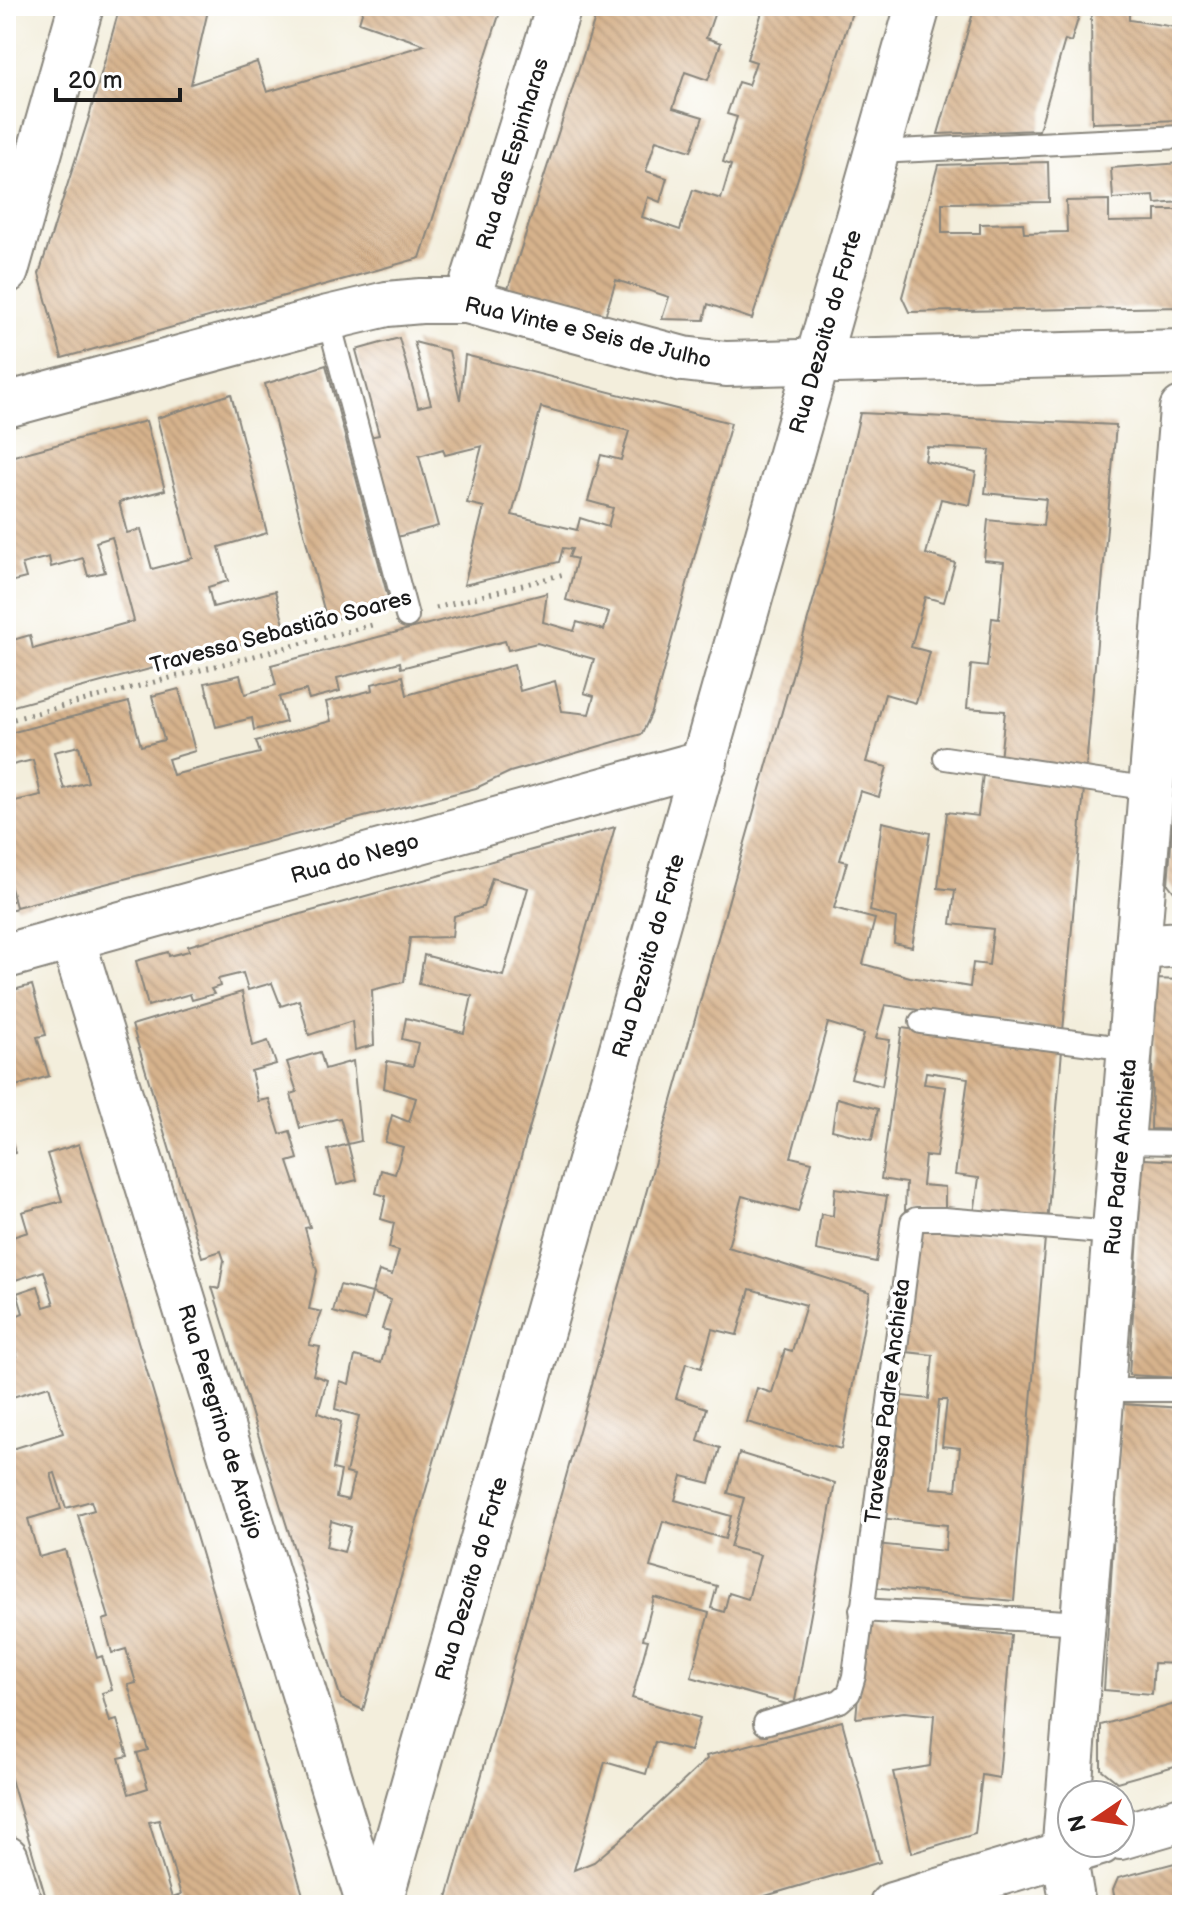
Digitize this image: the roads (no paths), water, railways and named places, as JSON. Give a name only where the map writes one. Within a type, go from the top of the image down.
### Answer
[{"type":"street","points":[[6,271],[81,6]]},
{"type":"street","name":"Rua das Espinharas","points":[[467,301],[559,6]]},
{"type":"street","name":"Rua Dezoito do Forte","points":[[379,1905],[918,6]]},
{"type":"street","name":"Rua Vinte e Seis de Julho","points":[[6,405],[387,304],[467,301],[683,359],[726,364],[1182,352]]},
{"type":"street","name":"Rua Padre Anchieta","points":[[1082,1779],[1083,1623],[1151,789],[1171,689],[1182,409]]},
{"type":"street","name":"Rua do Nego","points":[[6,956],[705,762]]},
{"type":"street","name":"Rua Peregrino de Araújo","points":[[72,938],[369,1905]]},
{"type":"street","points":[[1138,947],[1182,944]]},
{"type":"street","points":[[1136,1832],[1182,1819]]},
{"type":"street","points":[[892,1905],[1056,1856]]},
{"type":"street","points":[[6,1858],[20,1905]]},
{"type":"street","name":"Rua Padre Anchieta","points":[[1073,1905],[1080,1859]]},
{"type":"lane","points":[[877,152],[1182,137]]},
{"type":"lane","points":[[328,318],[407,616]]},
{"type":"lane","points":[[945,758],[1151,789]]},
{"type":"lane","points":[[921,1022],[1130,1049]]},
{"type":"lane","points":[[1122,1142],[1182,1143]]},
{"type":"lane","name":"Travessa Padre Anchieta","points":[[765,1723],[840,1701],[849,1693],[854,1676],[912,1222],[916,1219],[944,1219],[1114,1233]]},
{"type":"lane","points":[[1101,1390],[1182,1390]]},
{"type":"lane","points":[[861,1610],[1083,1623]]}]
